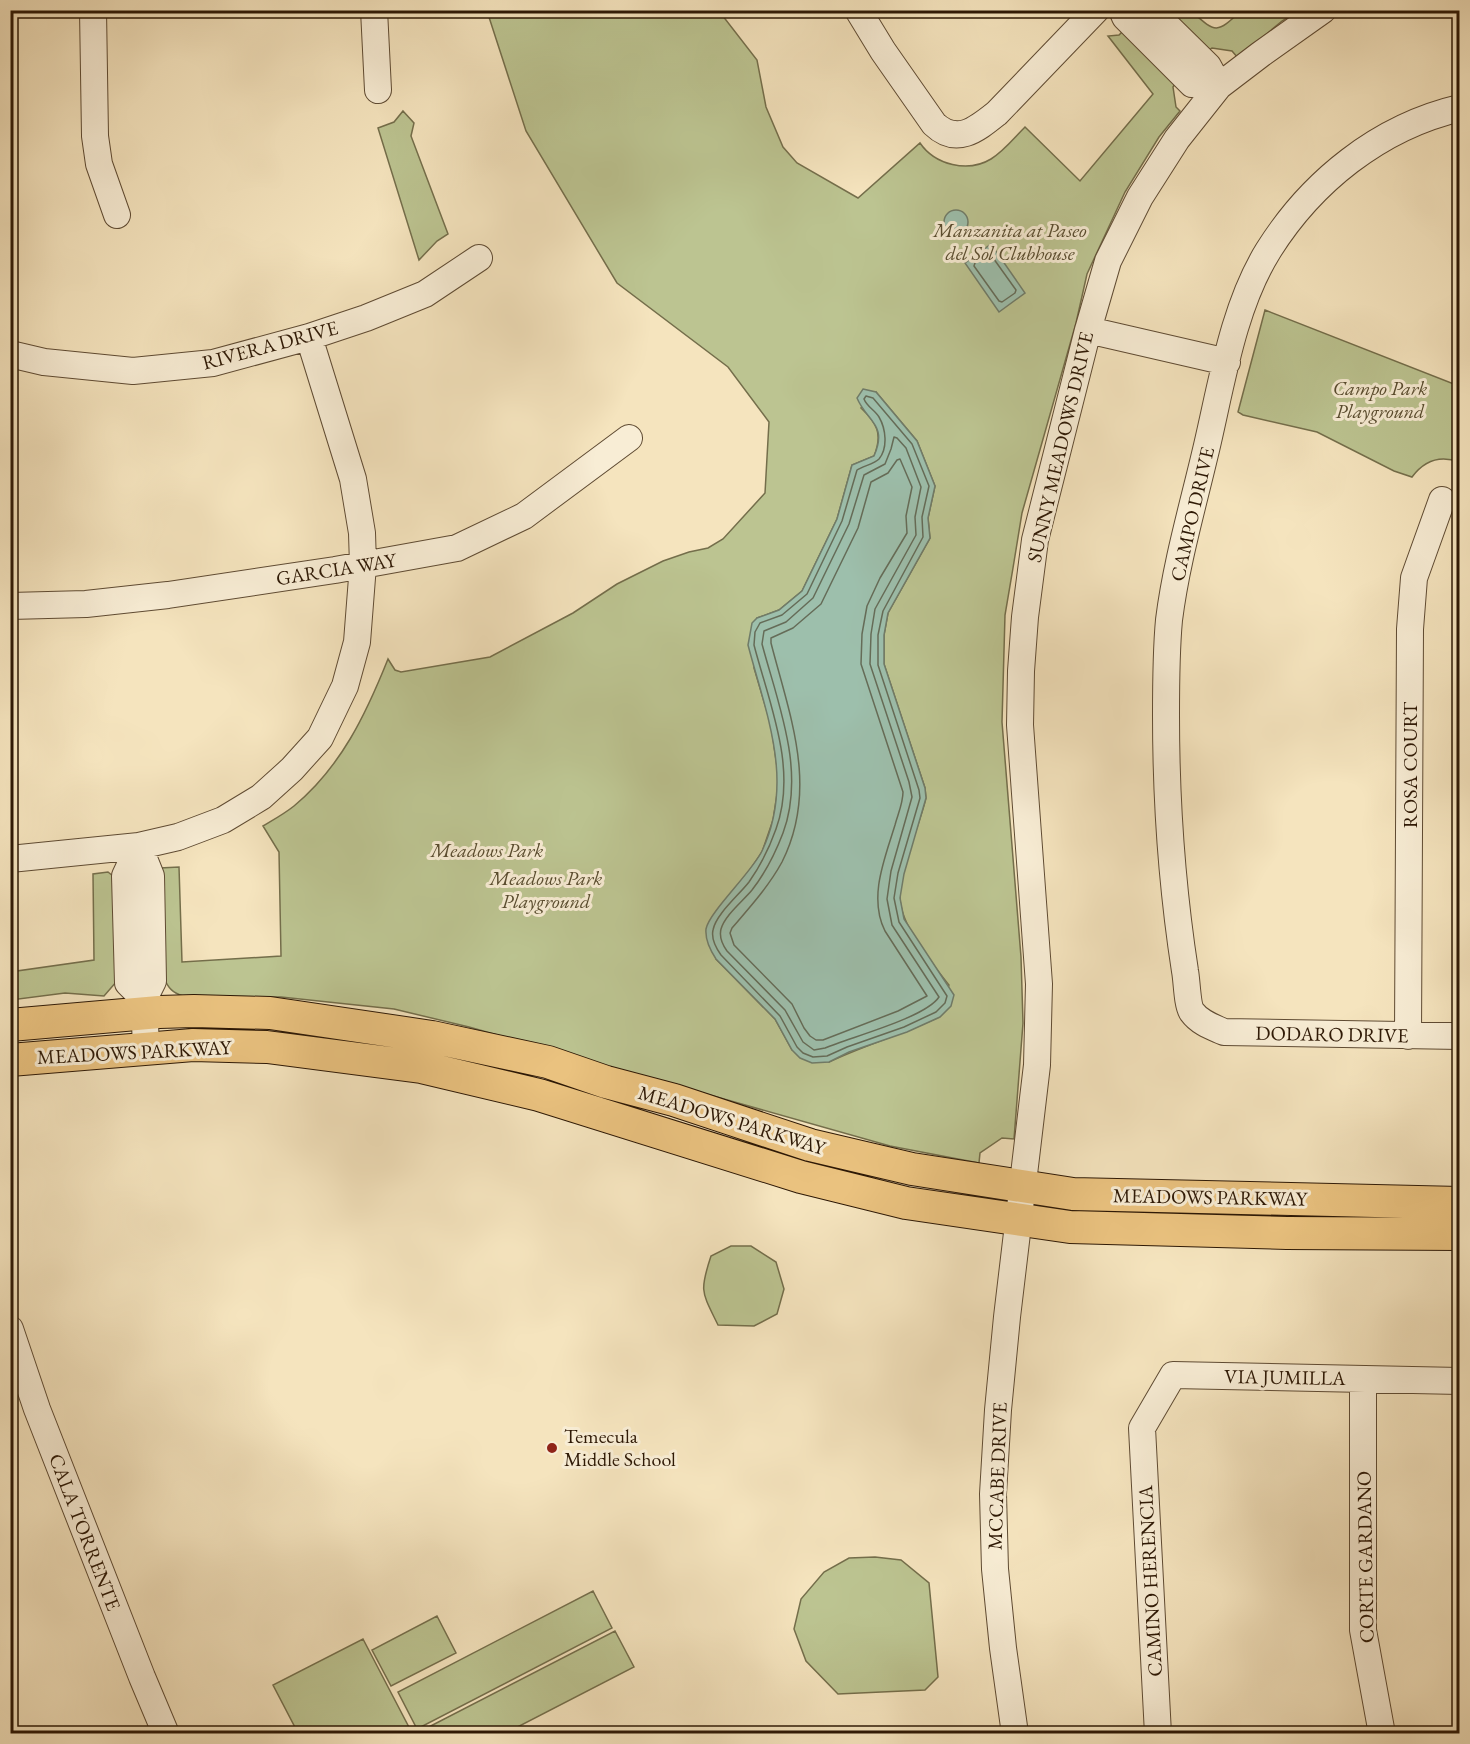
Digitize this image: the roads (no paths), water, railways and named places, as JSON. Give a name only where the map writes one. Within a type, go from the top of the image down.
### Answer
[{"type":"main road","name":"MEADOWS PARKWAY","points":[[10,1025],[144,1006],[194,1011],[270,1013],[432,1037],[548,1062],[606,1082],[674,1100],[810,1145],[912,1169],[1073,1194],[1460,1203]]},
{"type":"main road","name":"MEADOWS PARKWAY","points":[[10,1060],[193,1045],[267,1047],[421,1067],[539,1095],[801,1177],[906,1203],[1082,1227],[1460,1234]]},
{"type":"street","points":[[93,10],[95,136],[99,164],[117,215]]},
{"type":"street","points":[[374,10],[378,90]]},
{"type":"street","points":[[858,10],[883,51],[934,124],[953,136],[980,127],[997,113],[1096,10]]},
{"type":"street","points":[[1122,10],[1125,17],[1192,84],[1220,86]]},
{"type":"street","points":[[1151,10],[1208,66],[1220,86]]},
{"type":"street","name":"SUNNY MEADOWS DRIVE","points":[[1019,1219],[1037,1065],[1039,984],[1020,725],[1025,617],[1035,540],[1088,330],[1108,261],[1140,197],[1177,139],[1220,86],[1323,10]]},
{"type":"street","name":"CAMPO DRIVE","points":[[1206,1024],[1191,1011],[1175,908],[1166,760],[1166,689],[1169,621],[1182,551],[1227,362],[1245,299],[1267,253],[1293,214],[1342,165],[1391,134],[1441,113],[1460,108]]},
{"type":"street","name":"RIVERA DRIVE","points":[[10,354],[45,362],[133,371],[213,363],[309,338],[425,294],[479,258]]},
{"type":"street","points":[[1088,330],[1227,362]]},
{"type":"street","points":[[10,859],[139,846],[178,837],[223,820],[261,796],[292,769],[320,738],[345,686],[357,642],[363,565],[362,533],[353,479],[309,338]]},
{"type":"street","name":"GARCIA WAY","points":[[10,606],[86,604],[168,595],[457,548],[524,516],[629,438]]},
{"type":"street","name":"ROSA COURT","points":[[1408,1036],[1410,629],[1414,578],[1442,501]]},
{"type":"street","points":[[139,846],[127,870],[125,888],[129,983],[144,1006],[146,1048]]},
{"type":"street","name":"DODARO DRIVE","points":[[1206,1024],[1224,1032],[1460,1036]]},
{"type":"street","name":"MCCABE DRIVE","points":[[1015,1734],[995,1569],[993,1494],[999,1399],[1019,1219]]},
{"type":"street","name":"CALA TORRENTE","points":[[10,1329],[37,1409],[166,1734]]},
{"type":"street","name":"VIA JUMILLA","points":[[1142,1428],[1173,1375],[1460,1381]]},
{"type":"street","name":"CORTE GARDANO","points":[[1363,1379],[1363,1630],[1382,1734]]},
{"type":"street","name":"CAMINO HERENCIA","points":[[1142,1428],[1158,1734]]},
{"type":"water","points":[[956,210],[964,214],[968,222],[964,230],[956,234],[948,230],[944,222],[948,214]]},
{"type":"water","points":[[991,244],[1025,293],[999,312],[965,263]]},
{"type":"water","points":[[863,389],[876,392],[917,441],[935,486],[928,518],[930,538],[888,613],[884,635],[884,664],[925,788],[926,798],[904,874],[900,898],[904,919],[954,995],[951,1006],[940,1017],[829,1062],[812,1063],[800,1058],[792,1050],[775,1019],[716,959],[708,945],[706,929],[715,913],[762,851],[772,825],[776,799],[777,773],[774,748],[748,645],[752,623],[757,618],[779,610],[802,591],[837,519],[852,465],[874,456],[879,437],[874,424],[857,398]]},
{"type":"place","name":"Temecula Middle School","points":[[552,1448]]},
{"type":"park label","name":"Manzanita at Paseo del Sol Clubhouse","points":[[1010,242]]},
{"type":"park label","name":"Campo Park Playground","points":[[1380,400]]},
{"type":"park label","name":"Meadows Park","points":[[487,850]]},
{"type":"park label","name":"Meadows Park Playground","points":[[546,890]]}]
